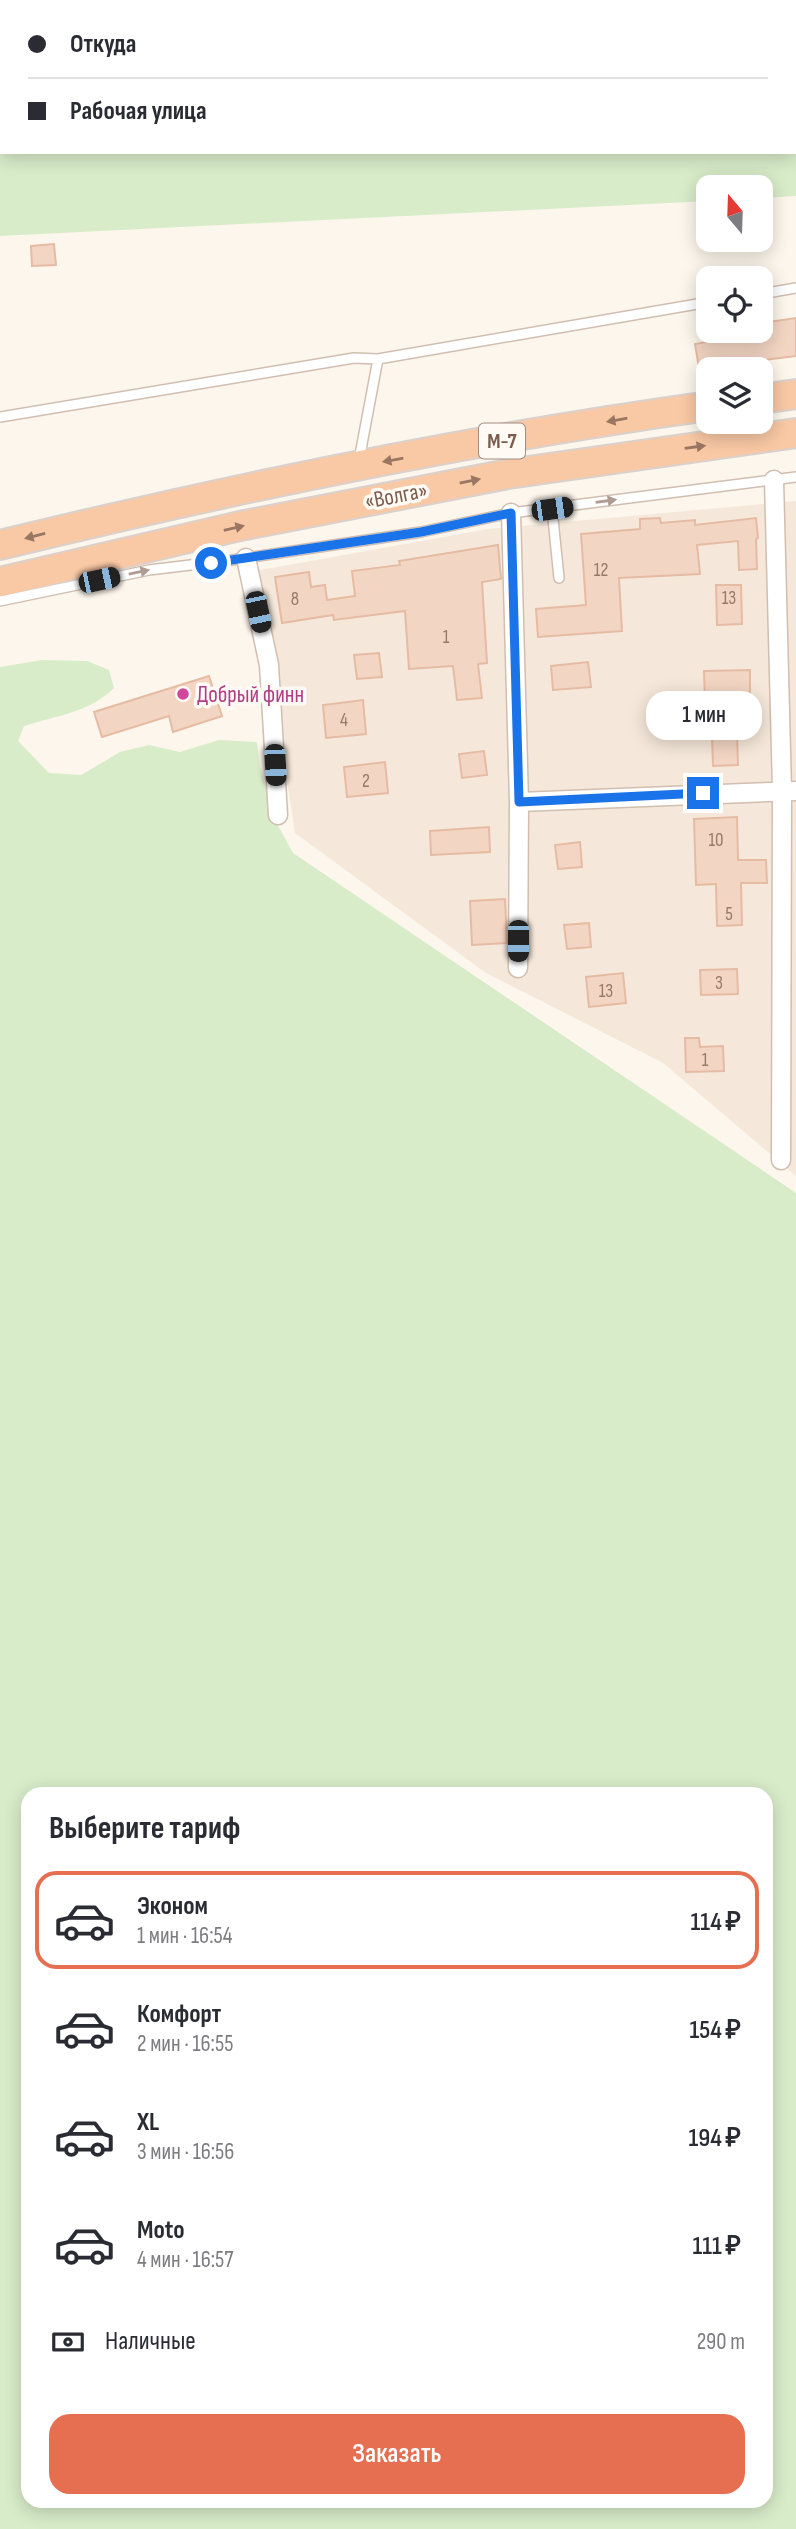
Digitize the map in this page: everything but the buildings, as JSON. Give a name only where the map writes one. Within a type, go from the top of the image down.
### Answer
[{"type":"highway","points":[[773,397],[796,394]]},
{"type":"highway","name":"«Волга»","points":[[0,545],[295,478],[696,408]]},
{"type":"highway","name":"«Волга»","points":[[0,582],[240,526],[508,474],[796,433]]},
{"type":"street","points":[[774,480],[789,790],[781,1160]]},
{"type":"street","points":[[511,513],[519,802],[518,968]]},
{"type":"street","points":[[246,558],[269,666],[278,815]]},
{"type":"street","points":[[519,802],[789,790]]},
{"type":"lane","points":[[773,291],[796,288]]},
{"type":"lane","points":[[0,417],[354,358],[378,359],[696,304]]},
{"type":"lane","points":[[358,466],[378,359]]},
{"type":"lane","points":[[0,601],[149,570],[421,532],[511,513],[796,478]]},
{"type":"lane","points":[[552,509],[559,578]]},
{"type":"shaded area","points":[[796,501],[796,1176],[663,1063],[486,973],[295,833],[255,571],[488,529]]},
{"type":"green space","points":[[0,154],[796,154],[796,196],[774,197],[774,175],[696,175],[696,202],[0,236]]},
{"type":"green space","points":[[42,660],[87,661],[109,670],[114,688],[83,708],[24,726],[18,741],[49,773],[81,775],[120,752],[149,745],[180,752],[219,740],[257,742],[260,767],[276,822],[293,853],[796,1193],[796,2529],[0,2529],[0,667]]},
{"type":"place","name":"Добрый финн","points":[[183,694]]},
{"type":"route","points":[[211,563],[421,532],[511,513],[519,802],[703,793]]}]
